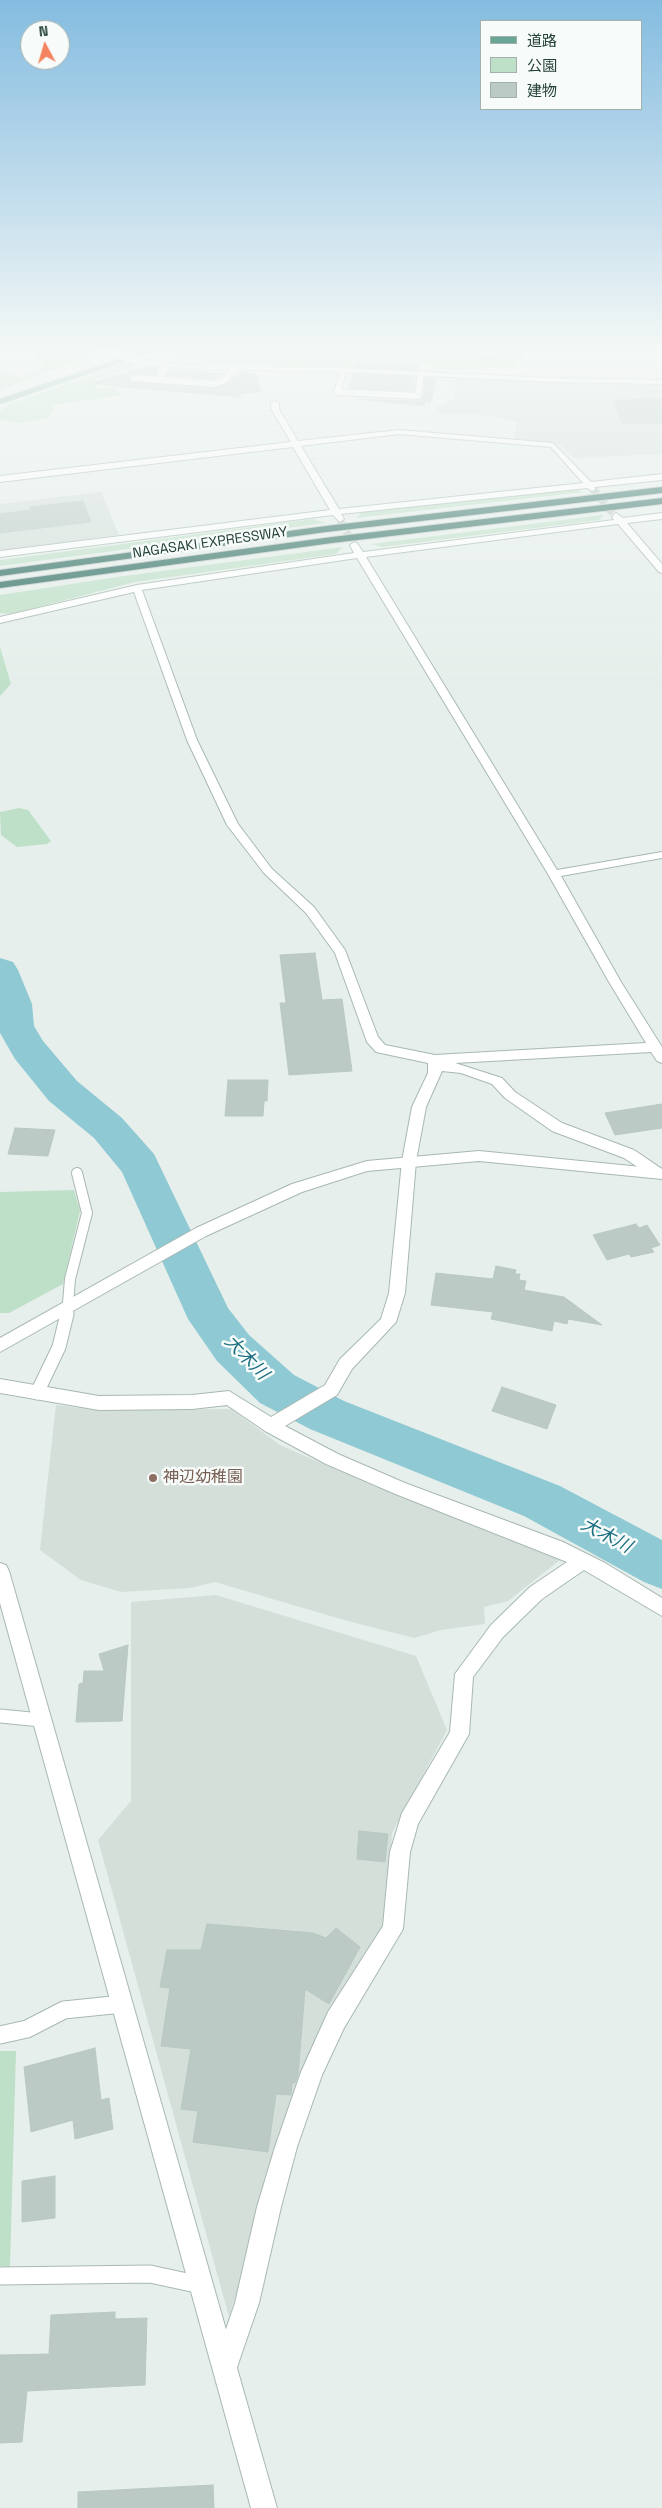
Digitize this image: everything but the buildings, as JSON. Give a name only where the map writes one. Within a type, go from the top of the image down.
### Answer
[{"type":"highway","name":"NAGASAKI EXPRESSWAY","points":[[0,573],[336,528],[662,490]]},
{"type":"highway","name":"NAGASAKI EXPRESSWAY","points":[[0,585],[332,540],[662,501]]},
{"type":"street","points":[[0,479],[135,463]]},
{"type":"street","points":[[308,463],[339,516]]},
{"type":"street","points":[[569,463],[590,486]]},
{"type":"street","points":[[0,554],[662,477]]},
{"type":"street","points":[[613,513],[662,570]]},
{"type":"street","points":[[0,620],[137,588],[662,516]]},
{"type":"street","points":[[354,545],[554,874],[658,1052],[435,1063]]},
{"type":"street","points":[[137,588],[192,740],[233,825],[268,872],[310,910],[341,953],[372,1039],[381,1049],[463,1069],[497,1081],[510,1095],[558,1127],[629,1154],[661,1174]]},
{"type":"street","points":[[554,874],[662,855]]},
{"type":"street","points":[[275,1424],[331,1390],[346,1364],[388,1322],[397,1293],[409,1161],[419,1107],[434,1073],[435,1063]]},
{"type":"street","points":[[0,1346],[200,1232],[297,1188],[367,1166],[479,1156],[661,1174]]},
{"type":"street","points":[[0,1386],[99,1403],[192,1402],[230,1398],[332,1460],[399,1488],[557,1548],[662,1608]]},
{"type":"street","points":[[224,2368],[247,2302],[268,2207],[312,2072],[336,2020],[393,1929],[400,1852],[409,1820],[459,1734],[464,1674],[497,1631],[536,1593],[582,1561]]},
{"type":"street","points":[[0,1571],[264,2508]]},
{"type":"lane","points":[[37,1393],[59,1347],[69,1306],[70,1279],[87,1213],[84,1194],[77,1173]]},
{"type":"lane","points":[[0,1716],[41,1720]]},
{"type":"lane","points":[[0,2034],[27,2029],[64,2010],[122,2004]]},
{"type":"lane","points":[[0,2276],[150,2274],[201,2285]]},
{"type":"shaded area","points":[[101,492],[119,535],[0,551],[0,504]]},
{"type":"shaded area","points":[[56,1405],[97,1410],[231,1409],[280,1445],[369,1484],[560,1560],[508,1601],[484,1607],[485,1624],[441,1630],[414,1638],[344,1620],[215,1582],[190,1588],[121,1592],[81,1580],[40,1550]]},
{"type":"shaded area","points":[[216,1595],[416,1656],[447,1730],[392,1833],[387,1928],[312,2050],[229,2317],[98,1840],[131,1801],[131,1602]]},
{"type":"green space","points":[[575,489],[583,492],[356,518],[362,512]]},
{"type":"green space","points":[[603,515],[600,520],[382,547],[371,544]]},
{"type":"green space","points":[[313,519],[325,523],[0,566],[0,560]]},
{"type":"green space","points":[[343,547],[336,554],[135,582],[11,614],[0,613],[0,595],[117,577]]},
{"type":"green space","points":[[0,647],[11,684],[0,696]]},
{"type":"green space","points":[[19,808],[28,810],[51,841],[47,844],[17,847],[1,835],[0,812]]},
{"type":"green space","points":[[74,1190],[80,1211],[63,1284],[9,1313],[0,1313],[0,1192]]},
{"type":"green space","points":[[0,2051],[16,2051],[10,2268],[0,2266]]},
{"type":"waterway","name":"大木川","points":[[0,970],[13,1004],[15,1026],[29,1050],[63,1091],[108,1128],[139,1165],[211,1319],[233,1348],[277,1389],[327,1415],[542,1501],[662,1566]]},
{"type":"tunnel","points":[[592,488],[613,513]]},
{"type":"tunnel","points":[[340,521],[354,545]]},
{"type":"place","name":"神辺幼稚園","points":[[153,1478]]}]
